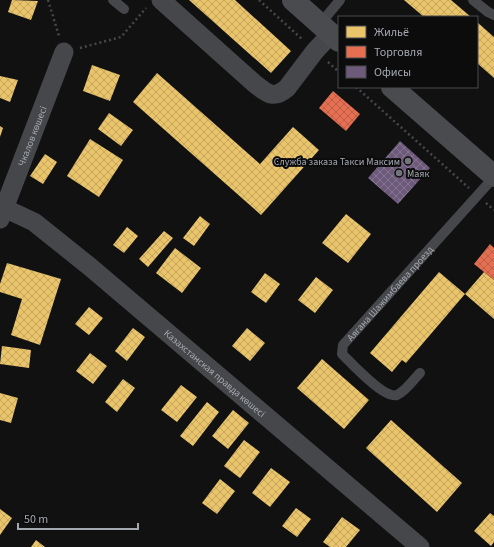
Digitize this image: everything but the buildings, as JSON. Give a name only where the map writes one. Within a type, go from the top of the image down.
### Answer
[{"type":"main road","points":[[293,0],[330,33]]},
{"type":"main road","points":[[393,88],[494,176]]},
{"type":"street","points":[[154,3],[267,93],[276,94],[287,88],[330,33]]},
{"type":"street","name":"Чкалов көшесі","points":[[2,214],[64,52]]},
{"type":"street","name":"Казахстанская правда көшесі","points":[[2,214],[34,222],[89,266],[420,547]]},
{"type":"lane","points":[[114,0],[124,9]]},
{"type":"lane","points":[[330,33],[340,0]]},
{"type":"lane","points":[[473,0],[494,15]]},
{"type":"lane","name":"Аягана Шажимбаева проезд","points":[[420,373],[403,391],[394,396],[389,395],[380,389],[342,354],[344,345],[494,176]]},
{"type":"path","points":[[48,0],[64,52],[121,37],[154,3]]},
{"type":"path","points":[[259,0],[338,71]]},
{"type":"path","points":[[357,88],[494,210]]},
{"type":"place","name":"Служба заказа Такси Максим","points":[[408,161]]},
{"type":"place","name":"Маяк","points":[[399,173]]}]
